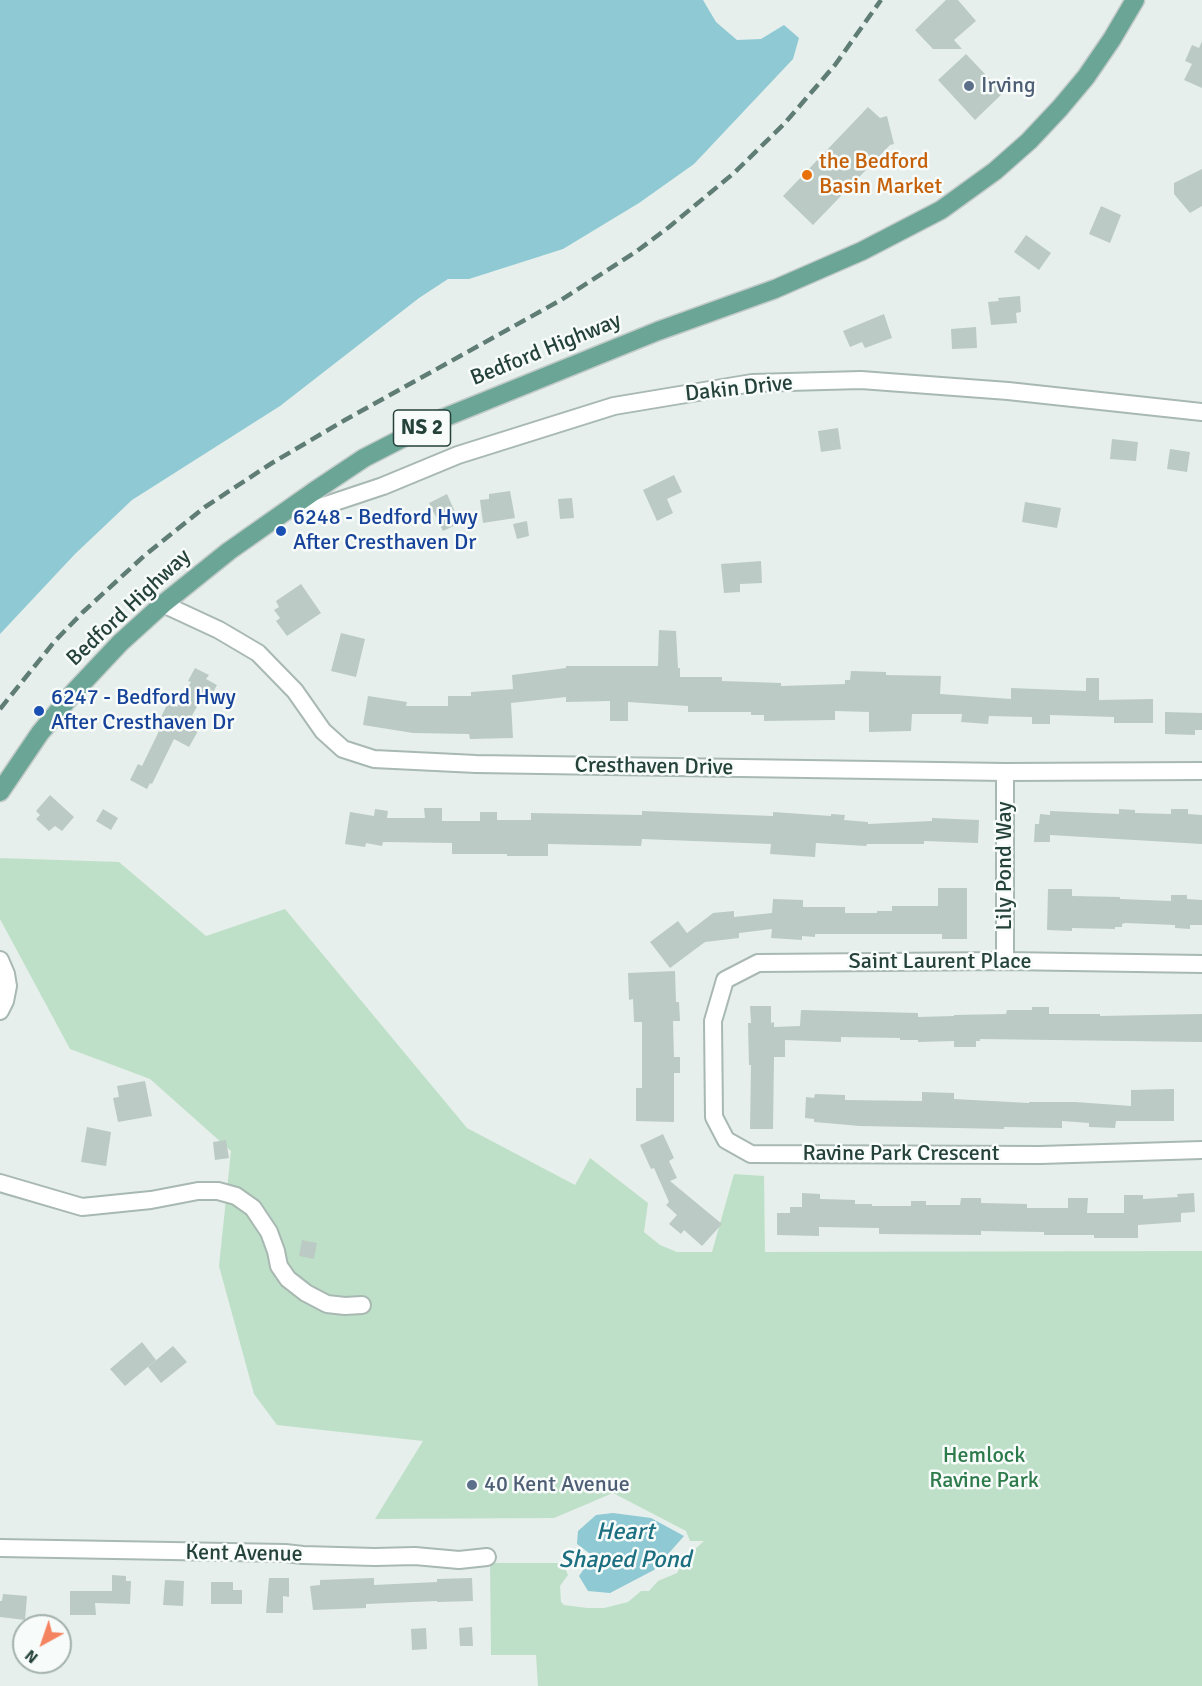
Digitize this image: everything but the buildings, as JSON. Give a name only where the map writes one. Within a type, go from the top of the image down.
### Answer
[{"type":"main road","name":"Bedford Highway","points":[[0,792],[40,734],[74,692],[120,643],[163,604],[229,551],[292,507],[364,458],[436,421],[658,332],[775,289],[862,251],[941,210],[995,171],[1029,141],[1060,108],[1086,77],[1135,0]]},
{"type":"street","name":"Dakin Drive","points":[[292,507],[314,508],[382,486],[458,455],[615,406],[752,383],[861,380],[1008,391],[1202,412]]},
{"type":"street","name":"Cresthaven Drive","points":[[163,604],[219,630],[258,653],[295,691],[323,731],[343,749],[374,759],[476,764],[1005,772],[1202,771]]},
{"type":"street","name":"Lily Pond Way","points":[[1005,772],[1005,961]]},
{"type":"street","points":[[0,960],[5,969],[8,986],[0,1011]]},
{"type":"street","name":"Saint Laurent Place","points":[[713,1021],[725,980],[758,963],[1005,961],[1202,964]]},
{"type":"street","name":"Ravine Park Crescent","points":[[713,1021],[714,1117],[726,1140],[751,1154],[1040,1155],[1202,1150]]},
{"type":"street","points":[[0,1183],[82,1207],[151,1200],[198,1191],[218,1191],[236,1196],[253,1208],[269,1232],[279,1266],[288,1279],[306,1293],[327,1304],[363,1305]]},
{"type":"street","name":"Kent Avenue","points":[[0,1548],[422,1556],[459,1560],[487,1557]]},
{"type":"green space","name":"Hemlock Ravine Park","points":[[0,858],[119,862],[206,936],[285,909],[467,1128],[575,1185],[590,1158],[648,1203],[644,1232],[660,1245],[677,1252],[712,1252],[734,1174],[764,1176],[765,1252],[1202,1251],[1202,1686],[538,1686],[536,1655],[491,1655],[490,1563],[558,1563],[565,1568],[568,1575],[560,1586],[561,1602],[564,1605],[604,1608],[628,1602],[641,1591],[649,1591],[658,1581],[677,1573],[684,1559],[704,1541],[690,1541],[686,1531],[613,1493],[554,1518],[375,1519],[423,1441],[277,1425],[254,1394],[219,1266],[231,1151],[150,1079],[70,1049],[0,919]]},
{"type":"water","points":[[0,0],[703,0],[716,22],[737,40],[761,39],[784,25],[799,38],[793,59],[694,164],[639,203],[563,249],[469,279],[448,279],[419,298],[280,406],[132,500],[75,554],[0,634]]},
{"type":"water","name":"Heart Shaped Pond","points":[[613,1513],[651,1518],[684,1536],[654,1570],[610,1593],[588,1591],[579,1576],[593,1556],[577,1544],[578,1531],[596,1515]]},
{"type":"railway","points":[[0,709],[55,641],[83,612],[144,556],[205,507],[272,463],[345,420],[561,300],[637,251],[669,227],[734,173],[784,124],[835,65],[881,0]]},
{"type":"place","name":"Irving","points":[[969,86]]},
{"type":"place","name":"the Bedford Basin Market","points":[[807,175]]},
{"type":"place","name":"6248 - Bedford Hwy After Cresthaven Dr","points":[[281,531]]},
{"type":"place","name":"6247 - Bedford Hwy After Cresthaven Dr","points":[[39,711]]},
{"type":"place","name":"40 Kent Avenue","points":[[472,1485]]}]
